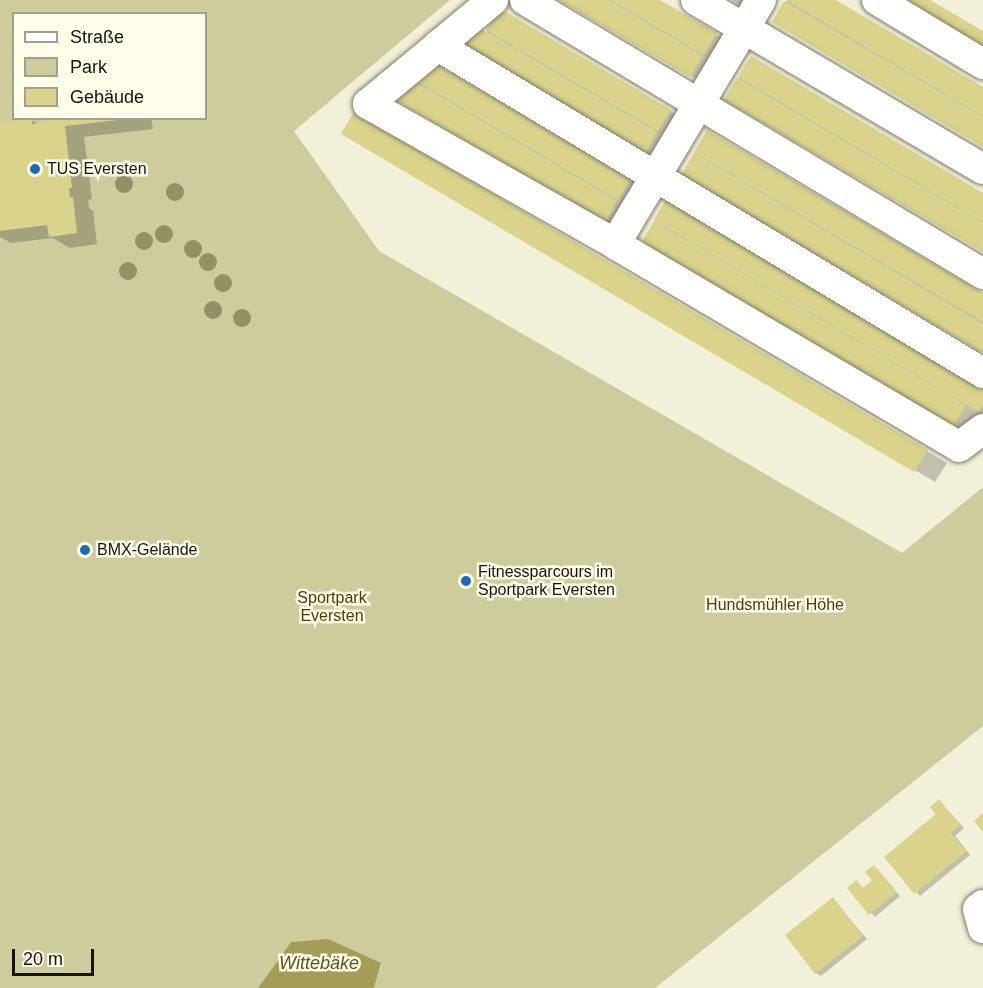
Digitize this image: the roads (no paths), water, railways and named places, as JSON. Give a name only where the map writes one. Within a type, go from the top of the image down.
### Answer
[{"type":"street","points":[[494,0],[368,104],[615,244],[959,447],[983,429]]},
{"type":"street","points":[[525,0],[983,274]]},
{"type":"street","points":[[696,0],[983,169]]},
{"type":"street","points":[[615,244],[761,0]]},
{"type":"street","points":[[877,0],[983,64]]},
{"type":"street","points":[[438,46],[983,373]]},
{"type":"street","points":[[983,904],[978,909],[983,928]]},
{"type":"water","name":"Wittebäke","points":[[328,939],[381,963],[374,988],[258,988],[291,942]]},
{"type":"place","name":"TUS Eversten","points":[[35,169]]},
{"type":"place","name":"BMX-Gelände","points":[[85,550]]},
{"type":"place","name":"Fitnessparcours im Sportpark Eversten","points":[[466,581]]},
{"type":"park label","name":"Hundsmühler Höhe","points":[[775,605]]},
{"type":"park label","name":"Sportpark Eversten","points":[[332,607]]}]
